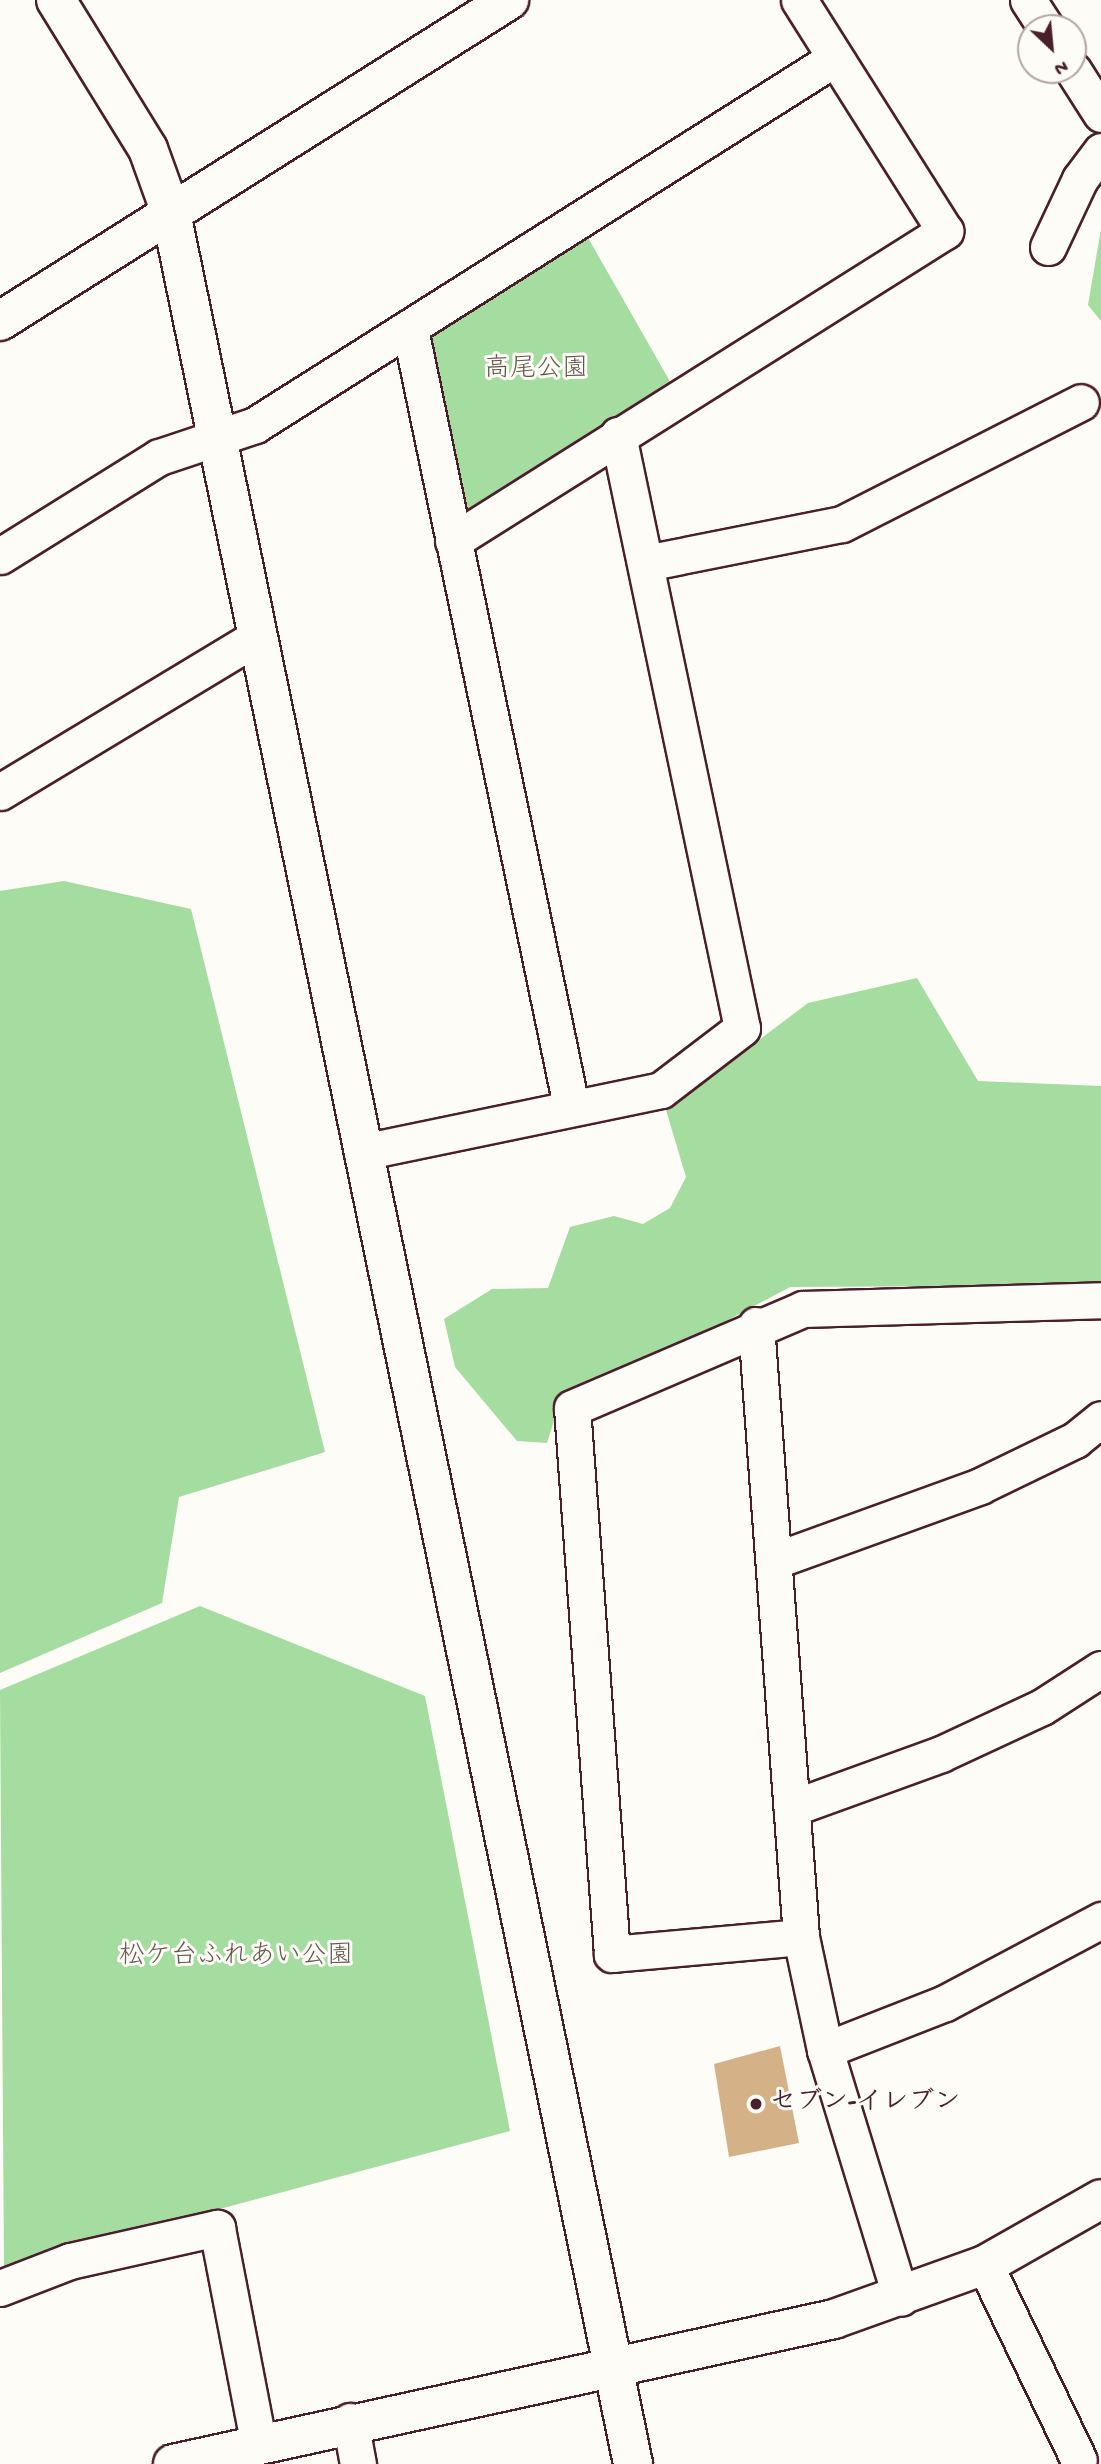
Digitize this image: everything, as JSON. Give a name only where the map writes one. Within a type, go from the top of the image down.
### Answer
[{"type":"street","points":[[56,0],[148,149],[171,213],[213,437],[633,2464]]},
{"type":"street","points":[[0,321],[509,0]]},
{"type":"street","points":[[453,541],[944,231],[799,0]]},
{"type":"street","points":[[0,556],[159,457],[255,425],[835,58]]},
{"type":"street","points":[[1082,84],[1101,114]]},
{"type":"street","points":[[1048,247],[1080,178],[1101,152]]},
{"type":"street","points":[[410,329],[571,1106]]},
{"type":"street","points":[[646,563],[842,524],[1081,402]]},
{"type":"street","points":[[362,1152],[571,1106],[661,1090],[742,1028],[618,435]]},
{"type":"street","points":[[0,792],[255,638]]},
{"type":"street","points":[[801,1937],[612,1954],[572,1408],[756,1325],[803,1309],[1101,1300]]},
{"type":"street","points":[[756,1325],[776,1560],[801,1937],[825,2050],[901,2298]]},
{"type":"street","points":[[776,1560],[980,1486],[1075,1440],[1101,1419]]},
{"type":"street","points":[[792,1808],[941,1754],[1042,1707],[1101,1669]]},
{"type":"street","points":[[825,2050],[945,2003],[1101,1920]]},
{"type":"street","points":[[173,2464],[258,2441],[613,2368],[834,2319],[901,2298],[985,2265],[1101,2199]]},
{"type":"street","points":[[0,2286],[70,2262],[217,2228],[258,2441]]},
{"type":"street","points":[[985,2265],[1083,2458]]},
{"type":"street","points":[[350,2421],[358,2464]]},
{"type":"green space","name":"高尾公園","points":[[583,229],[676,392],[456,533],[418,335]]},
{"type":"green space","points":[[1101,229],[1101,321],[1088,305]]},
{"type":"green space","points":[[64,881],[191,909],[325,1452],[179,1497],[162,1603],[0,1673],[0,891]]},
{"type":"green space","points":[[917,978],[978,1081],[1101,1086],[1101,1294],[970,1286],[790,1287],[557,1411],[547,1443],[517,1441],[455,1367],[444,1319],[492,1289],[548,1288],[570,1227],[614,1216],[643,1224],[670,1208],[686,1177],[666,1110],[808,1003]]},
{"type":"green space","name":"松ケ台ふれあい公園","points":[[200,1606],[425,1696],[510,2131],[4,2267],[0,1690]]},
{"type":"building","name":"セブン-イレブン","points":[[780,2046],[799,2143],[729,2157],[714,2064]]},
{"type":"place","name":"セブン-イレブン","points":[[756,2104]]}]
